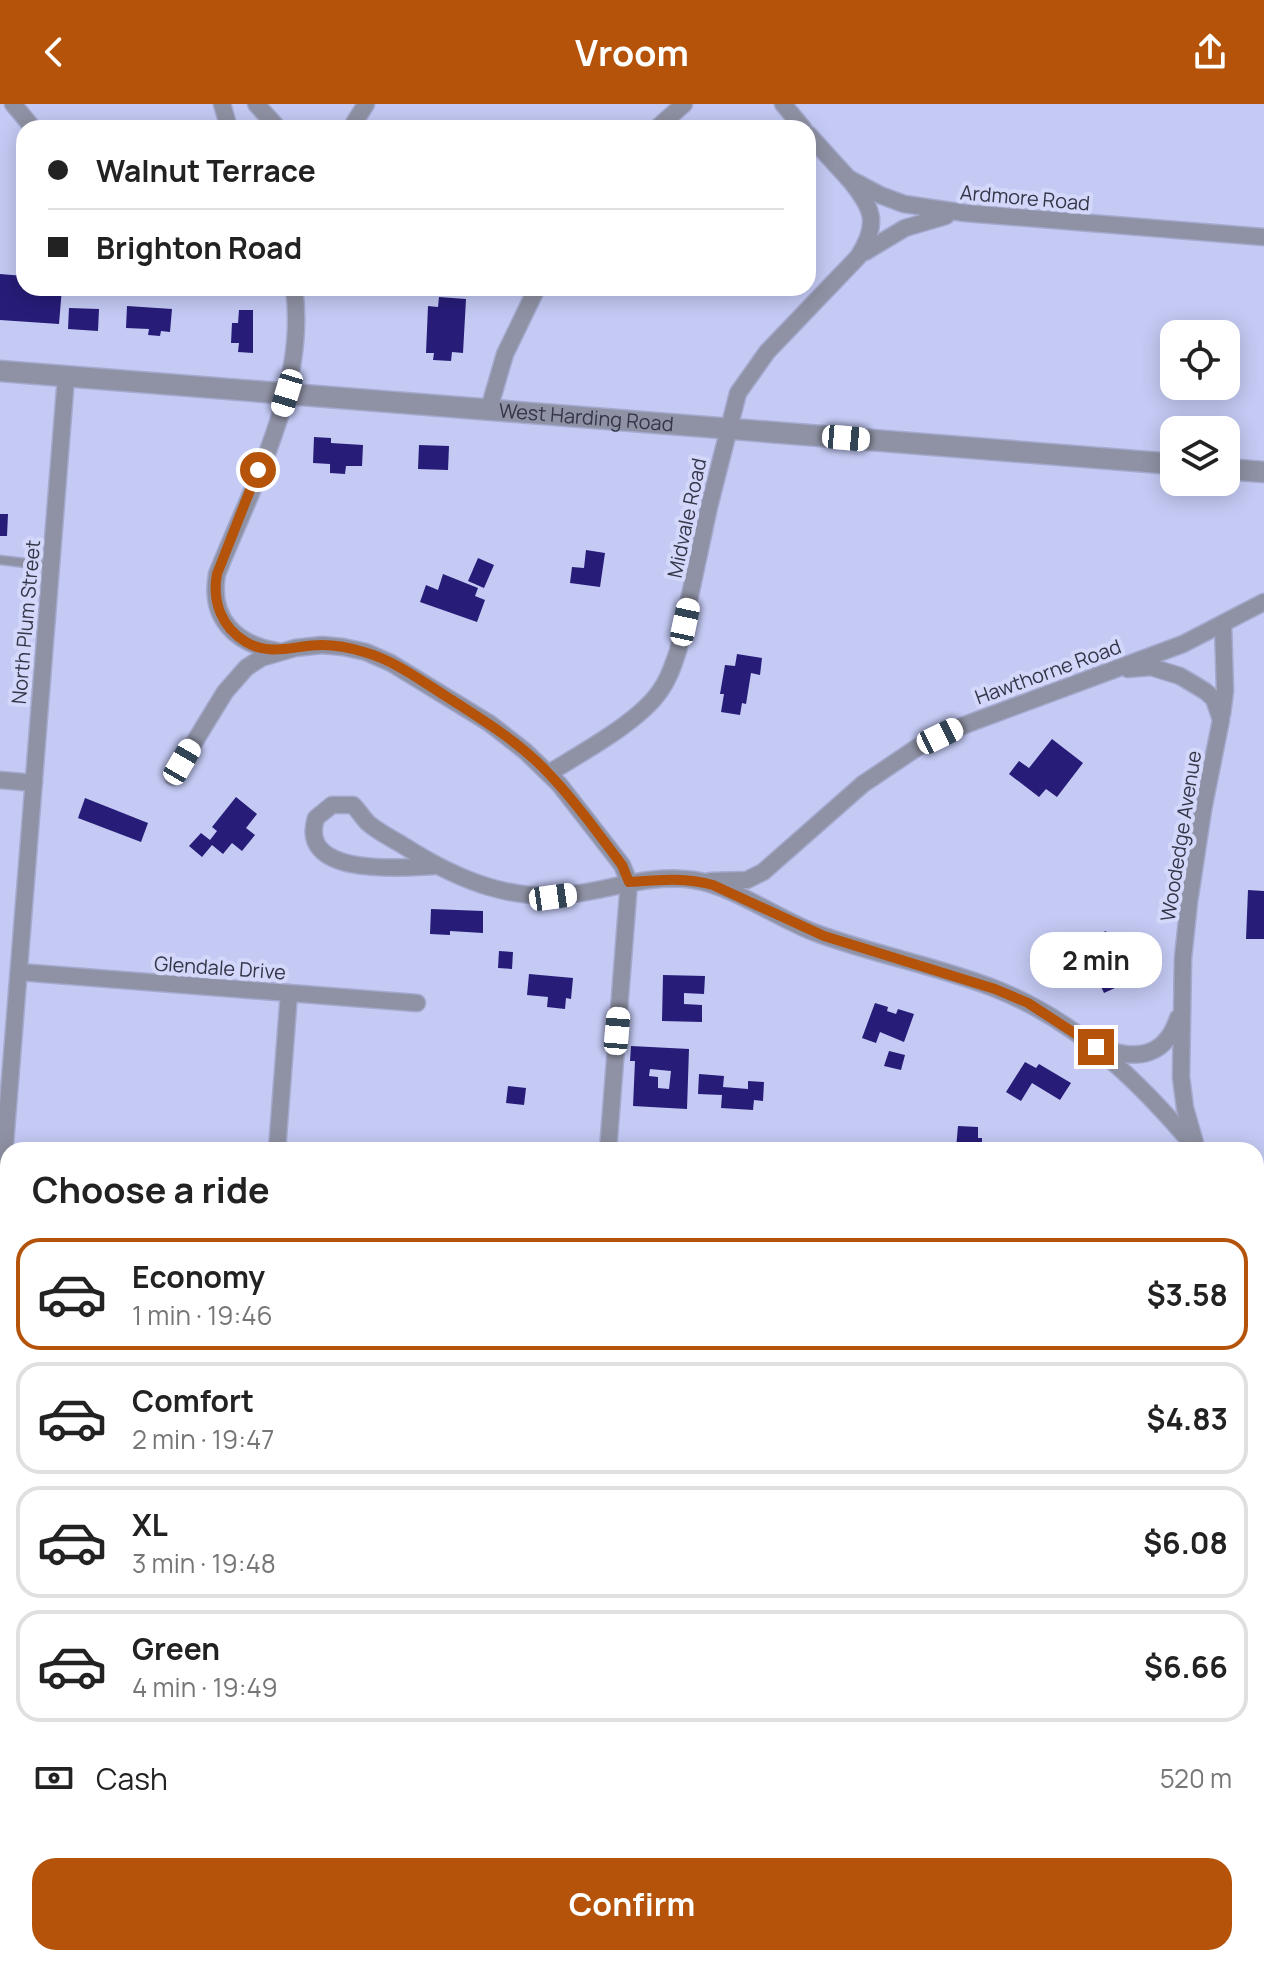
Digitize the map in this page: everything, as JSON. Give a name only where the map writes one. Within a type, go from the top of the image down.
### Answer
[{"type":"street","points":[[13,104],[26,120]]},
{"type":"street","points":[[256,104],[271,120]]},
{"type":"street","points":[[666,120],[684,104]]},
{"type":"street","points":[[783,104],[796,120]]},
{"type":"street","name":"Ardmore Road","points":[[816,143],[848,178],[904,204],[965,213],[1264,237]]},
{"type":"street","name":"Midvale Road","points":[[848,178],[868,205],[871,216],[869,240],[858,257]]},
{"type":"street","name":"Midvale Road","points":[[549,773],[646,707],[660,692],[670,673],[678,651],[727,428],[738,393],[747,377],[858,257],[905,228],[930,219],[965,213]]},
{"type":"street","points":[[277,651],[250,644],[229,628],[220,615],[214,589],[217,574],[287,393],[297,296]]},
{"type":"street","points":[[489,409],[505,354],[533,296]]},
{"type":"street","name":"West Harding Road","points":[[0,371],[1160,463]]},
{"type":"street","name":"North Plum Street","points":[[3,1134],[6,1065],[19,972],[66,377]]},
{"type":"street","points":[[1240,470],[1264,472]]},
{"type":"street","name":"Hawthorne Road","points":[[434,866],[402,868],[343,863],[317,846],[313,838],[316,818],[332,805],[353,805],[368,823],[434,866],[476,885],[532,896],[582,893],[629,882],[738,881],[763,872],[863,784],[918,747],[962,726],[1183,644],[1264,602]]},
{"type":"street","name":"Woodedge Avenue","points":[[1195,1142],[1185,1108],[1181,1077],[1181,1009],[1189,902],[1225,691],[1223,624]]},
{"type":"street","points":[[173,777],[237,676],[261,658],[277,651],[322,645],[366,652],[391,663],[489,723],[525,751],[549,773],[622,865],[629,882],[609,1142]]},
{"type":"street","points":[[1110,670],[1151,667],[1180,676],[1214,699],[1221,720]]},
{"type":"street","points":[[0,780],[34,783]]},
{"type":"street","points":[[694,880],[713,885],[802,928],[995,989],[1028,1003],[1096,1047],[1122,1069],[1166,1112],[1190,1142]]},
{"type":"street","name":"Glendale Drive","points":[[19,972],[417,1003]]},
{"type":"street","points":[[278,1142],[289,993]]},
{"type":"street","points":[[1096,1047],[1132,1056],[1158,1048],[1174,1032],[1181,1009]]},
{"type":"lane","points":[[0,560],[51,566]]},
{"type":"building","points":[[0,274],[16,275],[16,296],[61,296],[59,324],[0,320]]},
{"type":"building","points":[[439,297],[466,299],[463,353],[452,352],[451,361],[433,360],[434,353],[426,353],[428,306],[438,307]]},
{"type":"building","points":[[127,306],[172,309],[170,332],[161,331],[160,336],[148,335],[149,329],[126,328]]},
{"type":"building","points":[[69,308],[99,309],[98,331],[68,329]]},
{"type":"building","points":[[239,310],[253,310],[253,353],[238,352],[239,343],[231,343],[232,323],[238,323]]},
{"type":"building","points":[[314,437],[331,438],[331,443],[363,445],[362,466],[346,466],[345,474],[330,473],[330,464],[313,463]]},
{"type":"building","points":[[419,445],[449,446],[448,470],[418,469]]},
{"type":"building","points":[[0,514],[8,514],[7,536],[0,536]]},
{"type":"building","points":[[586,550],[605,553],[600,587],[570,583],[572,567],[584,568]]},
{"type":"building","points":[[478,558],[494,565],[484,588],[468,581]]},
{"type":"building","points":[[443,574],[478,588],[475,596],[485,600],[477,622],[420,602],[426,585],[438,590]]},
{"type":"building","points":[[737,654],[762,658],[760,675],[751,673],[746,704],[742,703],[740,715],[721,712],[724,694],[720,694],[725,665],[735,666]]},
{"type":"building","points":[[1052,739],[1083,763],[1057,797],[1046,789],[1039,797],[1009,774],[1019,761],[1029,768]]},
{"type":"building","points":[[236,797],[257,814],[246,828],[255,835],[242,851],[232,843],[223,854],[212,845],[202,857],[189,846],[201,833],[210,840],[217,831],[212,827]]},
{"type":"building","points":[[85,798],[148,823],[141,842],[78,818]]},
{"type":"building","points":[[1248,890],[1264,891],[1264,939],[1246,939]]},
{"type":"building","points":[[431,909],[483,911],[483,933],[450,931],[450,935],[430,934]]},
{"type":"building","points":[[1106,931],[1130,981],[1104,993],[1093,970],[1104,964],[1091,938]]},
{"type":"building","points":[[499,951],[513,952],[512,969],[498,968]]},
{"type":"building","points":[[529,974],[573,978],[571,999],[566,998],[565,1009],[547,1007],[548,997],[527,995]]},
{"type":"building","points":[[663,975],[705,976],[704,994],[684,993],[684,1004],[702,1005],[702,1022],[662,1021]]},
{"type":"building","points":[[875,1003],[888,1007],[887,1011],[896,1014],[898,1009],[914,1014],[904,1042],[880,1032],[876,1043],[862,1038]]},
{"type":"building","points":[[631,1046],[689,1049],[687,1109],[633,1106],[635,1061],[630,1061]],"holes":[[[650,1069],[671,1071],[669,1089],[658,1088],[658,1077],[649,1076]]]},
{"type":"building","points":[[889,1051],[905,1055],[901,1070],[884,1066]]},
{"type":"building","points":[[1025,1062],[1036,1068],[1039,1064],[1071,1083],[1060,1100],[1032,1083],[1021,1101],[1006,1092]]},
{"type":"building","points":[[699,1074],[724,1076],[723,1087],[748,1089],[748,1081],[764,1082],[763,1101],[754,1100],[753,1110],[721,1108],[722,1095],[698,1094]]},
{"type":"building","points":[[508,1086],[526,1088],[524,1105],[506,1103]]},
{"type":"building","points":[[958,1126],[978,1127],[978,1138],[982,1138],[982,1142],[957,1142]]},
{"type":"route","points":[[258,470],[214,589],[220,615],[240,639],[277,651],[322,645],[366,652],[430,686],[489,723],[549,773],[622,865],[629,882],[666,879],[694,880],[713,885],[802,928],[995,989],[1028,1003],[1096,1047]]}]
